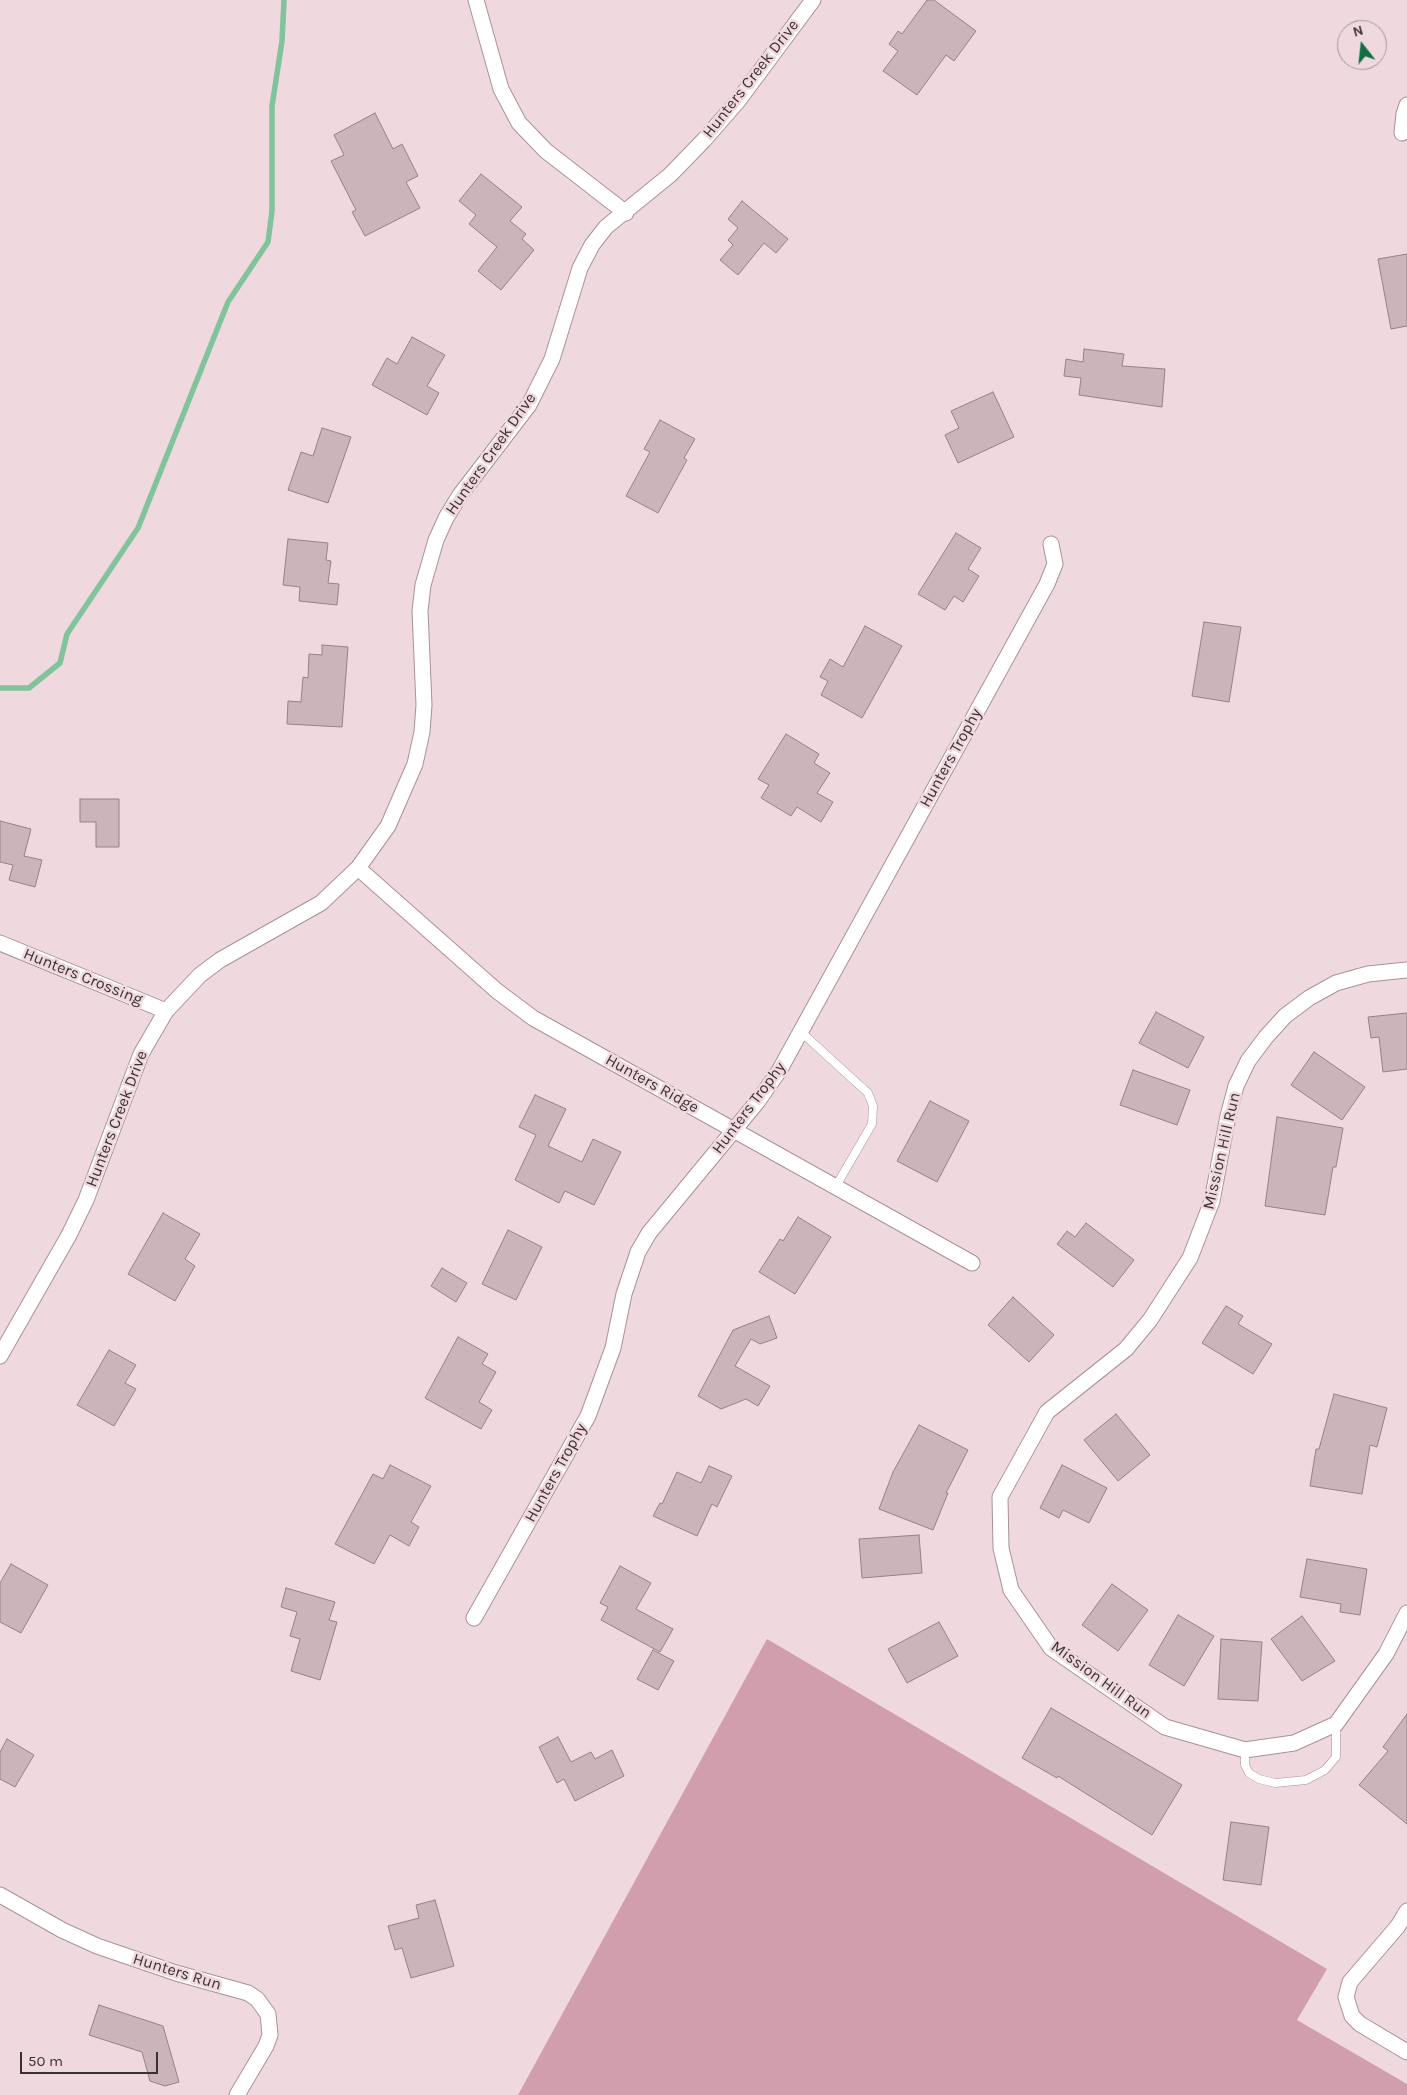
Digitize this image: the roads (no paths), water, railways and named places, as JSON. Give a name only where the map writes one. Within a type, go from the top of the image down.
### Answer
[{"type":"street","points":[[476,0],[501,89],[519,123],[546,150],[626,213]]},
{"type":"street","name":"Hunters Creek Drive","points":[[0,1356],[69,1235],[86,1200],[103,1160],[130,1080],[141,1054],[166,1011],[200,975],[220,960],[321,903],[358,868],[388,826],[415,764],[422,732],[424,704],[420,610],[423,585],[436,540],[446,518],[460,495],[529,405],[552,359],[580,268],[592,245],[606,227],[626,213],[670,174],[704,140],[738,101],[813,0]]},
{"type":"street","points":[[1402,134],[1404,114],[1407,106]]},
{"type":"street","name":"Hunters Trophy","points":[[474,1618],[595,1400],[613,1348],[627,1285],[638,1252],[649,1233],[734,1130],[779,1071],[1052,574],[1055,564],[1051,544]]},
{"type":"street","name":"Hunters Ridge","points":[[358,868],[497,991],[522,1010],[972,1263]]},
{"type":"street","name":"Hunters Crossing","points":[[0,944],[166,1011]]},
{"type":"street","name":"Mission Hill Run","points":[[1336,1724],[1294,1743],[1245,1750],[1165,1727],[1051,1648],[1011,1590],[1001,1548],[1000,1497],[1047,1412],[1126,1349],[1150,1320],[1190,1258],[1212,1201],[1228,1116],[1236,1086],[1248,1061],[1266,1037],[1285,1016],[1309,998],[1336,984],[1368,974],[1407,970]]},
{"type":"street","points":[[1336,1724],[1386,1654],[1407,1612]]},
{"type":"street","name":"Hunters Run","points":[[0,1896],[62,1930],[97,1946],[176,1973],[248,1993],[257,1999],[268,2014],[270,2035],[266,2046],[237,2095]]},
{"type":"street","points":[[1407,1912],[1403,1926],[1350,1982],[1346,1997],[1352,2016],[1360,2024],[1407,2052]]},
{"type":"lane","points":[[800,1032],[868,1093],[873,1106],[872,1124],[836,1186]]},
{"type":"lane","points":[[1245,1750],[1245,1765],[1249,1773],[1258,1779],[1275,1783],[1306,1780],[1325,1770],[1336,1757],[1336,1724]]},
{"type":"waterway","points":[[0,688],[29,688],[60,663],[67,634],[138,528],[228,302],[268,242],[272,211],[272,106],[282,41],[284,0]]}]
